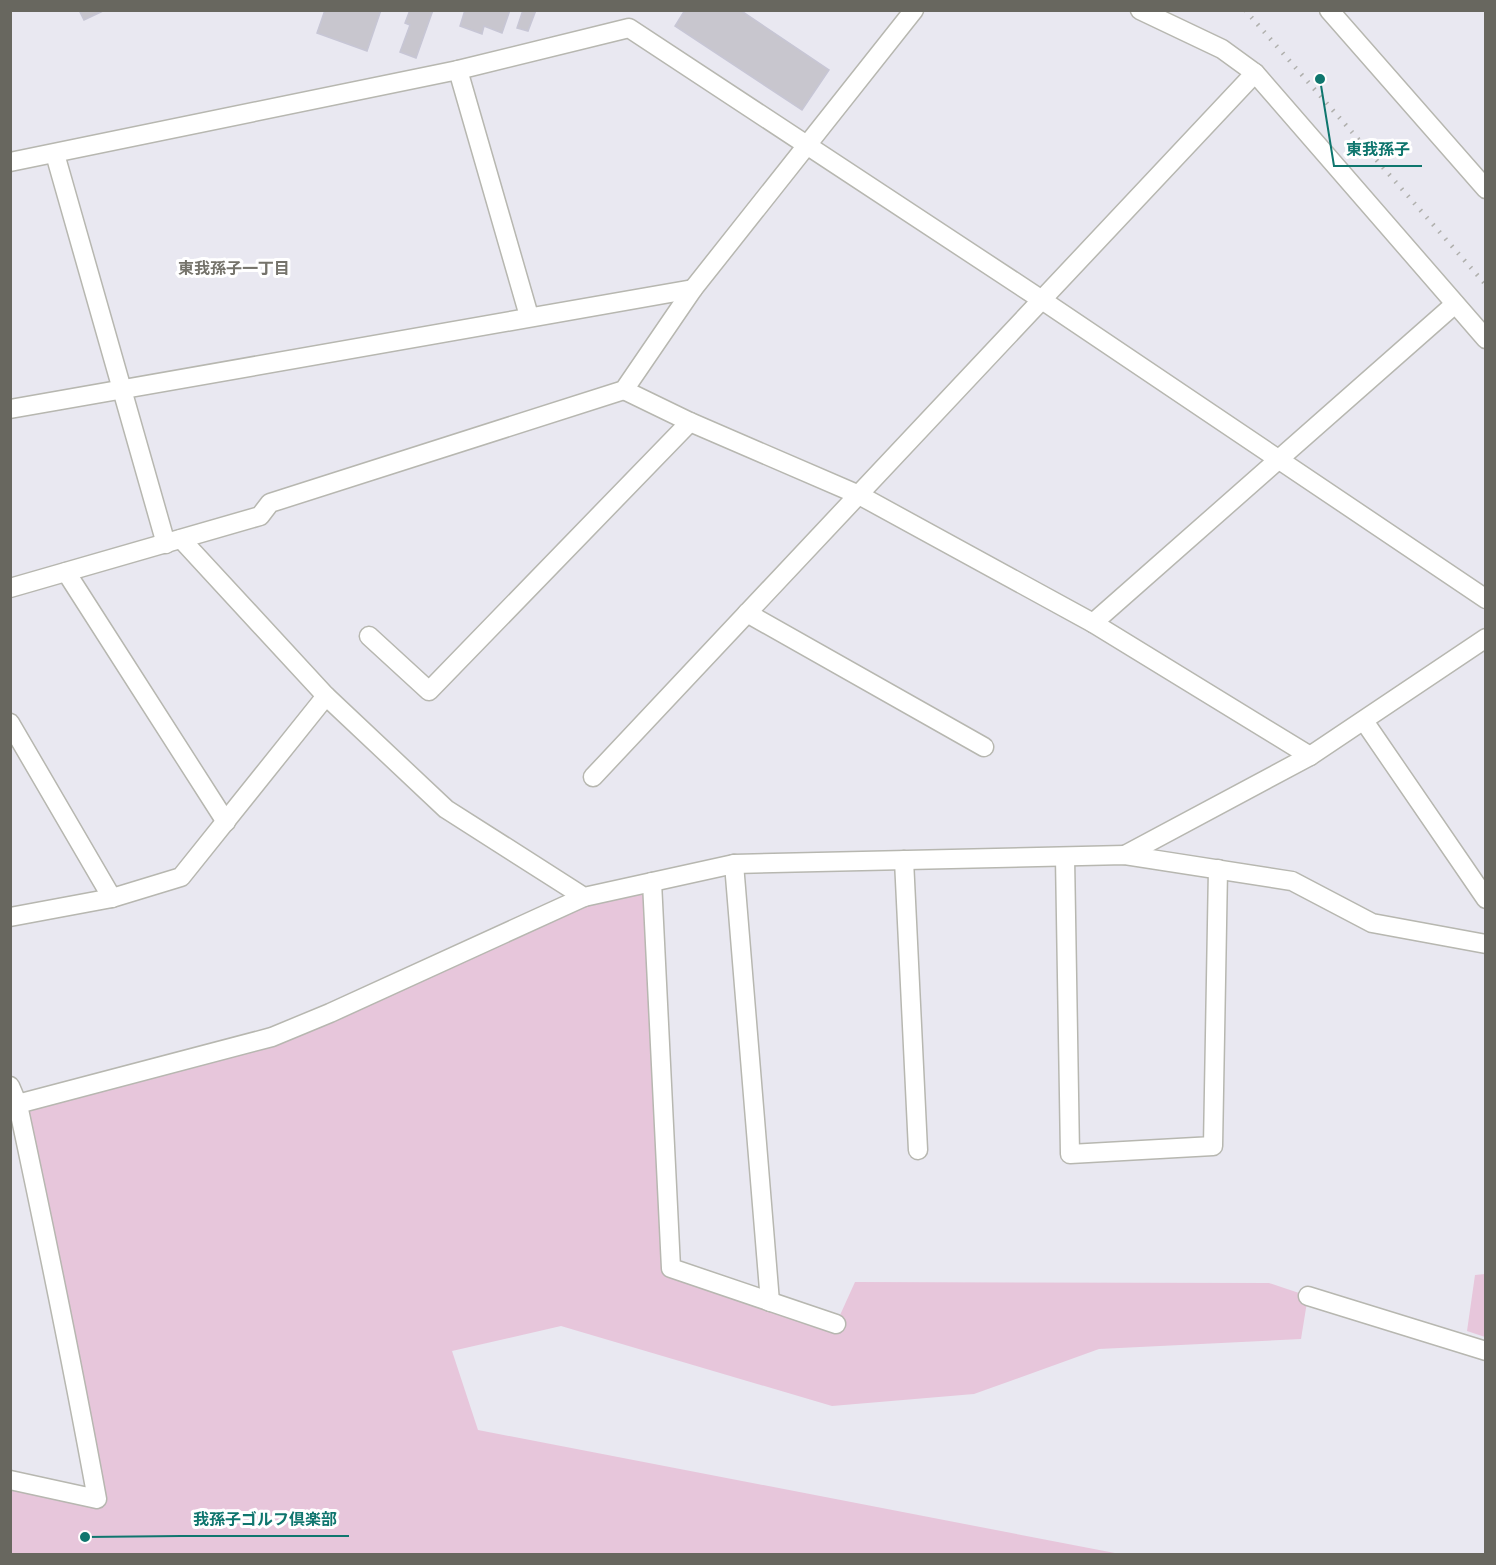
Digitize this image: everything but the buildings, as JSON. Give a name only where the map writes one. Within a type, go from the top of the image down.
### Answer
[{"type":"street","points":[[10,588],[260,516],[270,503],[624,390],[693,289],[914,10]]},
{"type":"street","points":[[1140,10],[1222,49],[1255,73],[1485,339]]},
{"type":"street","points":[[1329,10],[1485,189]]},
{"type":"street","points":[[10,162],[458,70],[629,28],[1042,300],[1485,599]]},
{"type":"street","points":[[458,70],[529,316]]},
{"type":"street","points":[[593,777],[1255,73]]},
{"type":"street","points":[[55,154],[122,390],[174,541],[326,696],[446,809],[584,897]]},
{"type":"street","points":[[10,409],[693,289]]},
{"type":"street","points":[[1093,623],[1455,304]]},
{"type":"street","points":[[624,390],[690,422],[859,495],[1093,623],[1310,756]]},
{"type":"street","points":[[369,636],[429,691],[690,422]]},
{"type":"street","points":[[66,572],[226,822]]},
{"type":"street","points":[[747,614],[984,747]]},
{"type":"street","points":[[1125,855],[1310,756],[1485,638]]},
{"type":"street","points":[[10,917],[112,898],[181,877],[326,696]]},
{"type":"street","points":[[1364,721],[1485,899]]},
{"type":"street","points":[[10,723],[112,898]]},
{"type":"street","points":[[14,1106],[272,1037],[330,1013],[584,897],[734,864],[1125,855],[1292,881],[1372,923],[1485,944]]},
{"type":"street","points":[[1065,857],[1070,1154],[1214,1146],[1218,869]]},
{"type":"street","points":[[904,860],[918,1150]]},
{"type":"street","points":[[734,864],[770,1302]]},
{"type":"street","points":[[652,882],[671,1268],[836,1324]]},
{"type":"street","points":[[10,1086],[76,1381],[97,1499],[10,1480]]},
{"type":"street","points":[[1308,1296],[1485,1351]]},
{"type":"shaded area","points":[[652,882],[671,1268],[836,1324],[855,1282],[1269,1283],[1308,1296],[1301,1339],[1099,1349],[974,1394],[832,1406],[561,1326],[452,1351],[478,1430],[1120,1554],[11,1554],[11,1480],[96,1499],[18,1105],[272,1037],[518,927]]},
{"type":"shaded area","points":[[1486,1274],[1485,1337],[1467,1331],[1475,1275]]},
{"type":"railway","points":[[1245,10],[1486,285]]},
{"type":"place","name":"東我孫子","points":[[1320,79]]},
{"type":"place","name":"我孫子ゴルフ倶楽部","points":[[85,1537]]},
{"type":"district","name":"東我孫子一丁目","points":[[234,268]]}]
